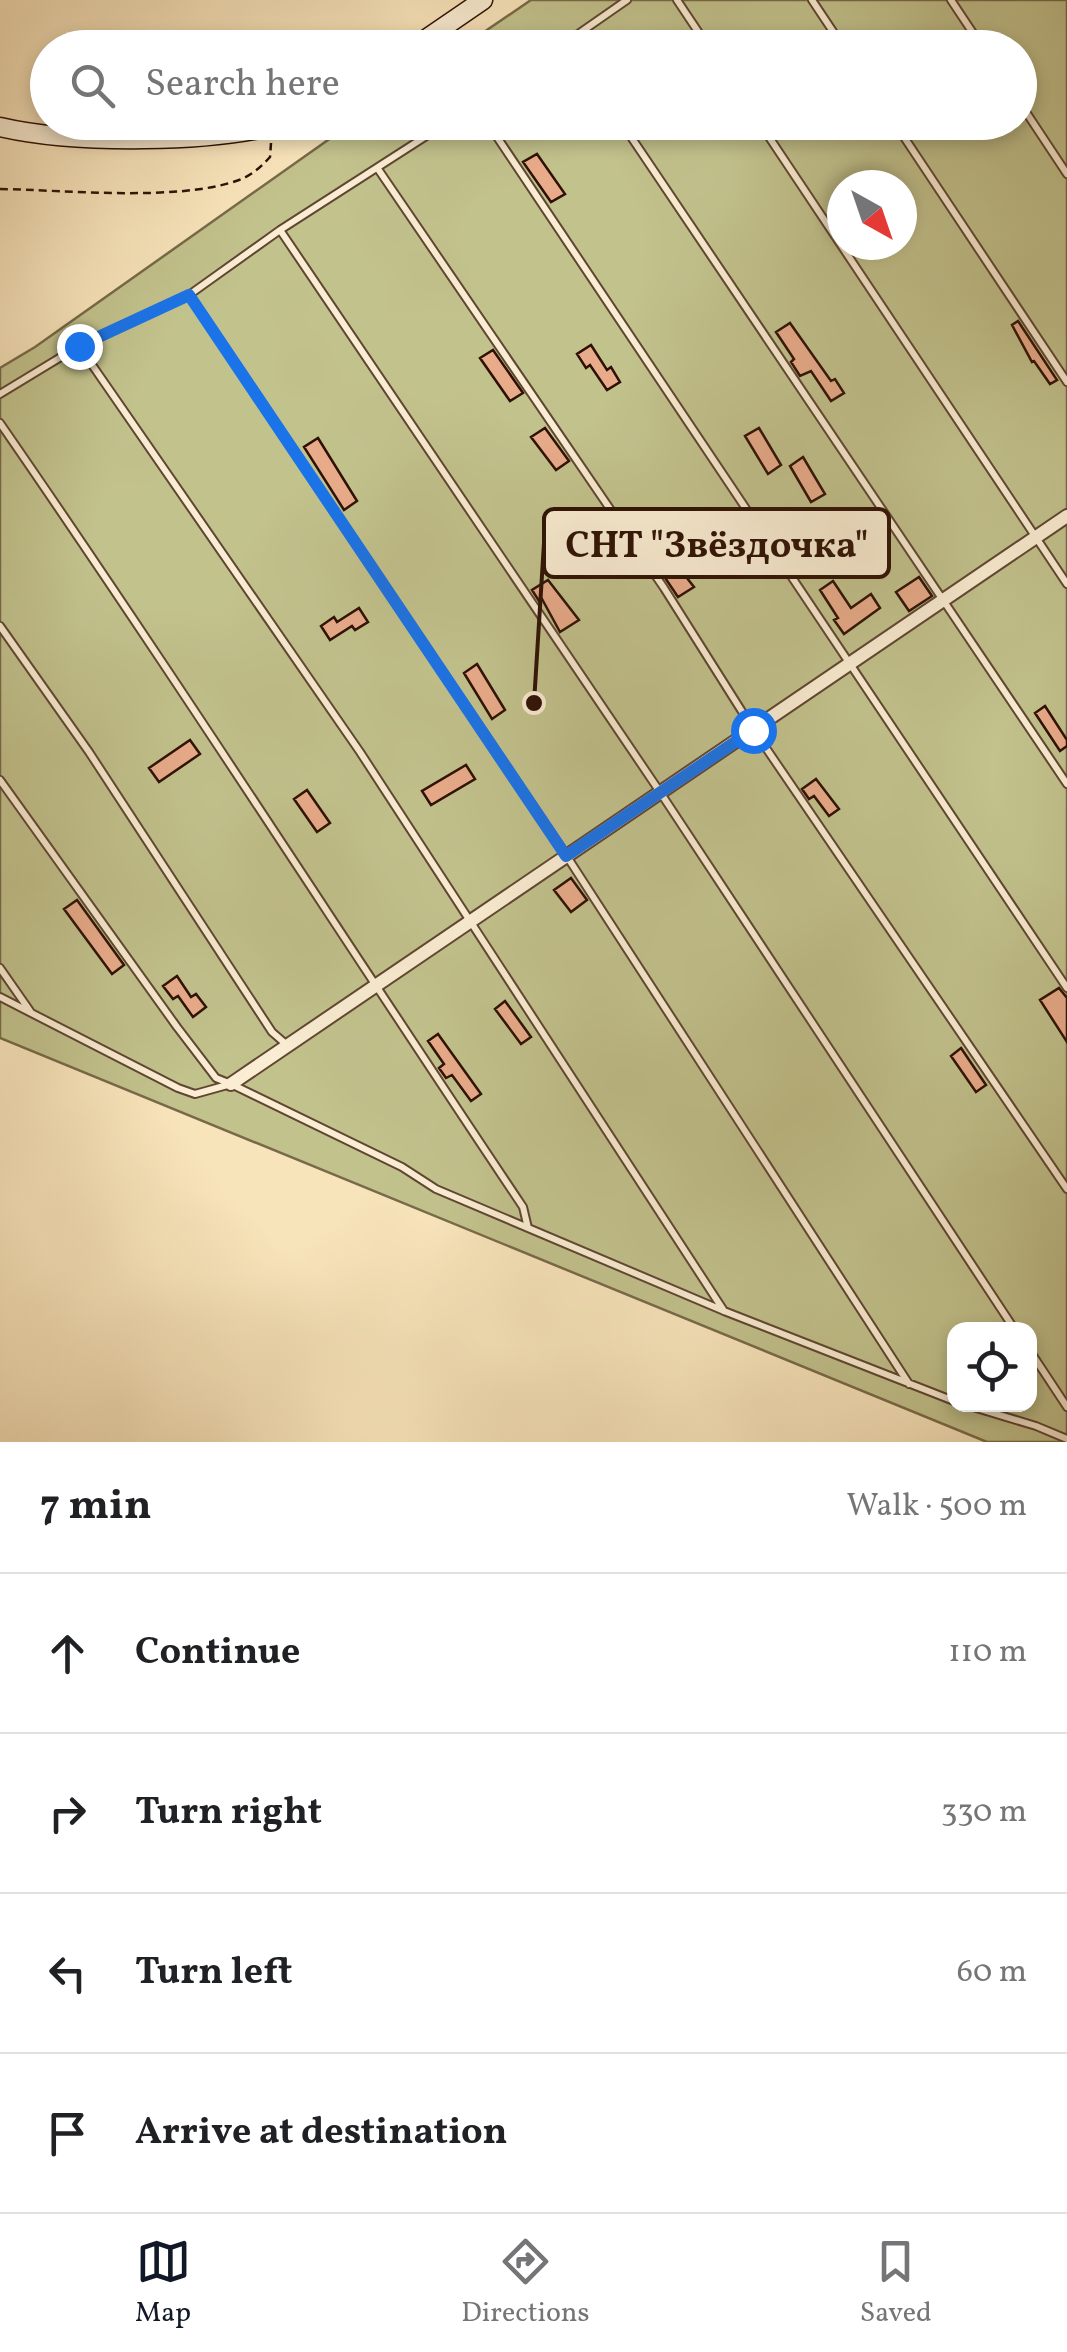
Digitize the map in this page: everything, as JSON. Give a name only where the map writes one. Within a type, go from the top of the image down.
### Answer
[{"type":"street","points":[[439,30],[483,0]]},
{"type":"street","points":[[0,128],[30,133]]},
{"type":"street","points":[[231,1084],[1067,516]]},
{"type":"lane","points":[[588,30],[627,0]]},
{"type":"lane","points":[[677,0],[697,30]]},
{"type":"lane","points":[[812,0],[832,30]]},
{"type":"lane","points":[[951,0],[970,30]]},
{"type":"lane","points":[[1037,128],[1067,174]]},
{"type":"lane","points":[[0,394],[79,346],[189,295],[280,230],[421,140]]},
{"type":"lane","points":[[499,140],[1067,988]]},
{"type":"lane","points":[[633,140],[1067,784]]},
{"type":"lane","points":[[771,140],[1067,584]]},
{"type":"lane","points":[[906,140],[1067,382]]},
{"type":"lane","points":[[378,169],[664,588],[753,730],[1067,1189]]},
{"type":"lane","points":[[280,230],[660,792],[1011,1322]]},
{"type":"lane","points":[[189,295],[566,856],[909,1384]]},
{"type":"lane","points":[[79,346],[360,752],[724,1310]]},
{"type":"lane","points":[[0,423],[153,644],[523,1208],[528,1228]]},
{"type":"lane","points":[[0,626],[90,752],[272,1032],[288,1046]]},
{"type":"lane","points":[[0,780],[216,1078],[402,1167],[436,1189],[947,1398]]},
{"type":"lane","points":[[0,968],[30,1011]]},
{"type":"lane","points":[[0,998],[194,1094],[231,1084]]},
{"type":"lane","points":[[1037,1362],[1067,1408]]},
{"type":"lane","points":[[990,1412],[1067,1439]]},
{"type":"path","points":[[0,189],[178,192],[238,180],[256,171],[270,158],[275,140]]},
{"type":"green space","points":[[531,0],[1067,0],[1067,1442],[987,1442],[0,1038],[0,368],[328,140],[1037,140],[1037,30],[487,30]]},
{"type":"building","points":[[537,154],[565,194],[551,202],[523,162]]},
{"type":"building","points":[[1018,321],[1057,380],[1050,384],[1032,362],[1012,325]]},
{"type":"building","points":[[790,323],[844,393],[831,401],[811,371],[800,376],[776,332]]},
{"type":"building","points":[[591,345],[620,382],[607,390],[577,354]]},
{"type":"building","points":[[493,350],[523,393],[510,401],[480,358]]},
{"type":"building","points":[[545,428],[569,461],[556,470],[531,437]]},
{"type":"building","points":[[759,428],[781,465],[768,474],[745,436]]},
{"type":"building","points":[[318,438],[357,501],[344,510],[304,447]]},
{"type":"building","points":[[803,457],[825,494],[811,502],[790,466]]},
{"type":"building","points":[[664,549],[694,587],[678,597],[651,557]]},
{"type":"building","points":[[919,577],[932,596],[909,611],[896,592]]},
{"type":"building","points":[[548,580],[579,620],[560,632],[542,599],[539,601],[532,590]]},
{"type":"building","points":[[833,581],[851,608],[871,594],[880,608],[844,634],[820,590]]},
{"type":"building","points":[[359,608],[368,622],[355,630],[352,626],[330,640],[321,626],[334,617],[337,622]]},
{"type":"building","points":[[477,664],[505,710],[492,719],[464,673]]},
{"type":"building","points":[[1045,706],[1067,740],[1067,746],[1060,751],[1035,713]]},
{"type":"building","points":[[190,740],[200,754],[159,782],[149,768]]},
{"type":"building","points":[[466,765],[475,779],[431,805],[422,791]]},
{"type":"building","points":[[816,779],[839,809],[829,816],[814,796],[809,799],[802,789]]},
{"type":"building","points":[[307,790],[330,823],[317,832],[294,799]]},
{"type":"building","points":[[571,878],[587,900],[571,912],[554,890]]},
{"type":"building","points":[[77,900],[124,965],[112,974],[64,909]]},
{"type":"building","points":[[177,976],[191,997],[196,994],[206,1007],[193,1017],[178,996],[173,999],[163,986]]},
{"type":"building","points":[[1059,988],[1067,998],[1067,1042],[1040,1000]]},
{"type":"building","points":[[505,1001],[531,1037],[521,1044],[495,1009]]},
{"type":"building","points":[[438,1034],[481,1094],[471,1101],[452,1075],[446,1078],[439,1068],[444,1064],[428,1041]]},
{"type":"building","points":[[961,1048],[986,1085],[976,1092],[951,1056]]},
{"type":"place","name":"СНТ \"Звёздочка\"","points":[[534,703]]},
{"type":"route","points":[[79,346],[189,295],[566,856],[753,730]]}]
